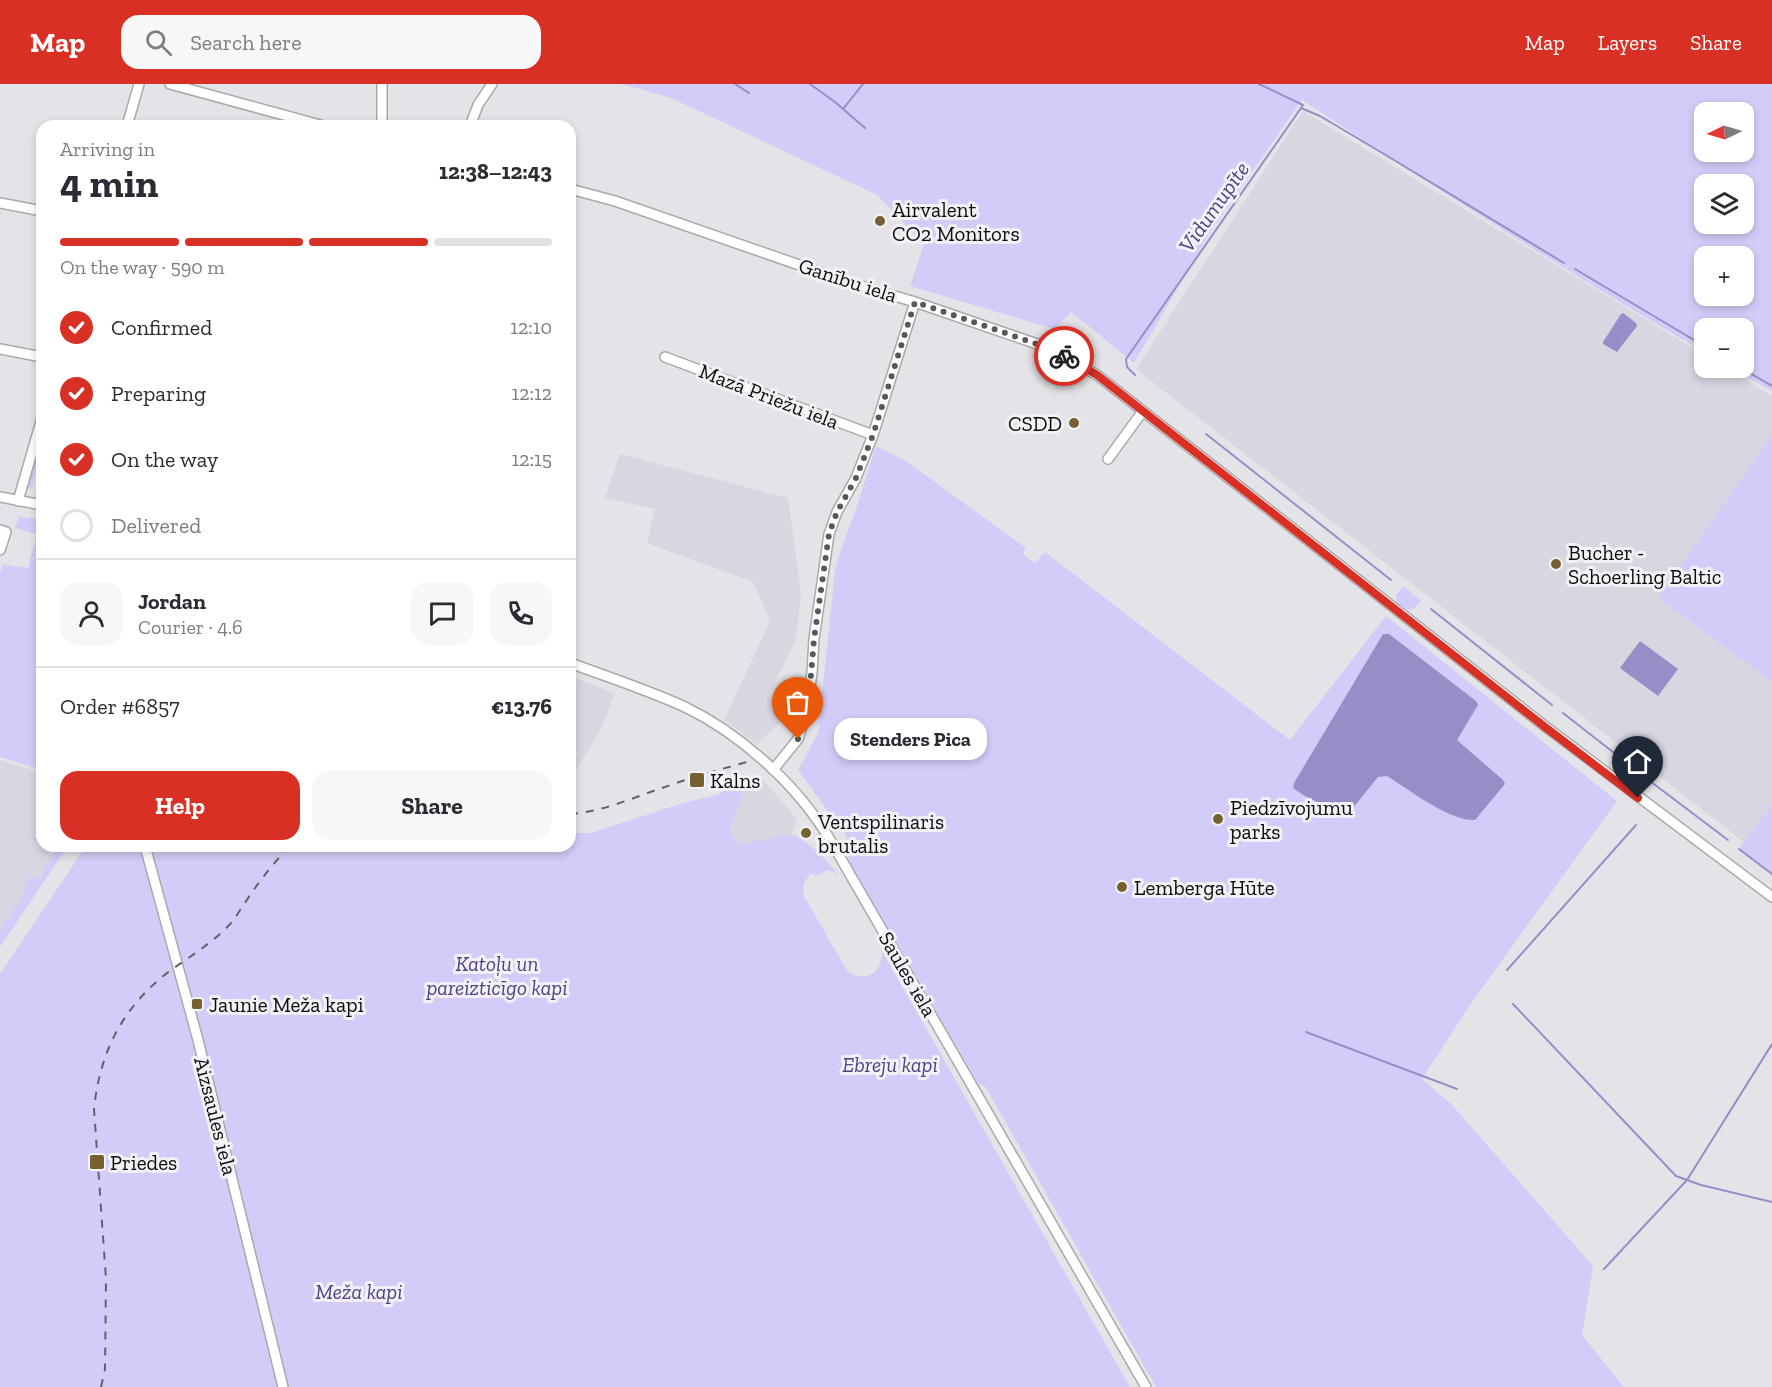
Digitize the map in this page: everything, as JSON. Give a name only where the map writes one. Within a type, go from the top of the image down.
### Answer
[{"type":"street","points":[[129,120],[139,84]]},
{"type":"street","points":[[170,84],[211,90],[305,120]]},
{"type":"street","points":[[382,84],[382,120]]},
{"type":"street","points":[[472,120],[478,105],[492,84]]},
{"type":"street","name":"Ganību iela","points":[[576,191],[615,201],[851,283],[915,302],[1056,352],[1097,375],[1545,727],[1772,897]]},
{"type":"street","points":[[0,203],[36,210]]},
{"type":"street","points":[[773,770],[798,739],[806,713],[829,534],[837,512],[856,478],[873,435],[915,302]]},
{"type":"street","points":[[0,349],[36,356]]},
{"type":"street","name":"Mazā Priežu iela","points":[[665,357],[873,435]]},
{"type":"street","points":[[1108,459],[1143,411]]},
{"type":"street","points":[[18,501],[36,439]]},
{"type":"street","points":[[0,497],[36,504]]},
{"type":"street","points":[[0,530],[6,532],[0,550]]},
{"type":"street","name":"Saules iela","points":[[576,665],[696,713],[735,736],[773,770],[805,804],[825,831],[1146,1387]]},
{"type":"street","name":"Aizsaules iela","points":[[147,852],[198,1040],[283,1387]]},
{"type":"shaded area","points":[[1303,111],[1694,349],[1694,378],[1742,378],[1772,396],[1772,435],[1658,598],[1772,682],[1772,805],[1744,842],[1136,369]]},
{"type":"shaded area","points":[[1623,313],[1637,326],[1617,352],[1603,342]]},
{"type":"shaded area","points":[[620,454],[788,498],[801,593],[796,639],[768,696],[782,703],[784,718],[757,744],[724,720],[770,621],[753,582],[647,543],[655,509],[605,498]]},
{"type":"shaded area","points":[[1383,634],[1389,634],[1476,701],[1478,705],[1457,740],[1505,784],[1475,820],[1454,816],[1442,810],[1387,776],[1378,777],[1353,808],[1337,808],[1322,804],[1293,788]]},
{"type":"shaded area","points":[[1640,641],[1678,669],[1658,696],[1620,668]]},
{"type":"shaded area","points":[[576,678],[615,693],[599,733],[576,769]]},
{"type":"shaded area","points":[[0,760],[36,771],[36,852],[54,852],[49,865],[45,865],[41,879],[9,921],[4,919],[0,932]]},
{"type":"shaded area","points":[[761,777],[797,819],[791,835],[740,845],[730,833],[747,780]]},
{"type":"green space","points":[[622,84],[1772,84],[1772,391],[1749,378],[1754,378],[1754,318],[1694,318],[1694,346],[1501,229],[1302,100],[1209,234],[1134,363],[1071,312],[1054,329],[910,286],[924,244],[877,195],[671,98]]},
{"type":"green space","points":[[1772,435],[1772,682],[1658,598]]},
{"type":"green space","name":"Piedzīvojumu parks","points":[[876,446],[906,461],[1026,548],[1023,554],[1035,563],[1045,552],[1290,740],[1386,616],[1617,801],[1472,1002],[1422,1079],[1452,1105],[1593,1266],[1582,1335],[1624,1387],[1156,1387],[985,1086],[979,1085],[848,861],[847,837],[798,770],[818,733],[835,571]]},
{"type":"green space","points":[[36,453],[36,472],[31,489],[25,488]]},
{"type":"green space","points":[[19,516],[36,519],[36,534],[15,528]]},
{"type":"green space","points":[[36,537],[36,768],[0,757],[0,573],[3,564],[28,568]]},
{"type":"green space","points":[[1403,586],[1421,601],[1414,608],[1408,610],[1397,603],[1396,595]]},
{"type":"green space","points":[[733,779],[747,780],[730,832],[740,845],[792,835],[824,858],[838,875],[828,870],[815,876],[813,873],[804,883],[804,896],[846,969],[853,974],[866,976],[877,970],[882,957],[881,949],[1130,1387],[0,1387],[0,974],[82,852],[576,852],[576,833],[591,833],[683,803],[720,794]]},
{"type":"green space","points":[[1772,805],[1772,875],[1738,850]]},
{"type":"green space","points":[[53,852],[64,852],[0,947],[0,932],[4,919],[9,920],[14,906],[19,907],[29,876],[41,879],[45,864],[49,865]]},
{"type":"waterway","points":[[735,84],[749,93]]},
{"type":"waterway","points":[[810,84],[865,128]]},
{"type":"waterway","points":[[843,109],[863,84]]},
{"type":"waterway","name":"Vidumupīte","points":[[1135,375],[1127,367],[1126,359],[1303,105],[1259,84]]},
{"type":"waterway","points":[[1301,108],[1320,116],[1564,263]]},
{"type":"waterway","points":[[1575,269],[1694,340]]},
{"type":"waterway","points":[[1754,376],[1772,386]]},
{"type":"waterway","points":[[1206,434],[1391,580]]},
{"type":"waterway","points":[[1431,609],[1552,705]]},
{"type":"waterway","points":[[1563,713],[1627,763]]},
{"type":"waterway","points":[[1638,772],[1728,840]]},
{"type":"waterway","points":[[1507,970],[1636,825]]},
{"type":"waterway","points":[[1739,849],[1772,874]]},
{"type":"waterway","points":[[1513,1004],[1676,1176],[1701,1185],[1772,1202]]},
{"type":"waterway","points":[[1306,1032],[1457,1089]]},
{"type":"waterway","points":[[1604,1269],[1687,1180],[1772,1044]]},
{"type":"railway","points":[[576,814],[604,808],[691,778],[747,762]]},
{"type":"railway","points":[[101,1387],[105,1369],[106,1279],[94,1109],[97,1088],[108,1049],[127,1015],[140,999],[154,984],[203,948],[232,922],[267,872],[285,852]]},
{"type":"way so far","points":[[798,739],[809,699],[814,639],[829,534],[837,512],[856,478],[873,435],[915,302],[1043,346],[1064,356]]},
{"type":"place","name":"Airvalent CO2 Monitors","points":[[880,221]]},
{"type":"place","name":"CSDD","points":[[1074,423]]},
{"type":"place","name":"Bucher - Schoerling Baltic","points":[[1556,564]]},
{"type":"place","name":"Stenders Pica","points":[[798,739]]},
{"type":"place","name":"Kalns","points":[[697,780]]},
{"type":"place","name":"Piedzīvojumu parks","points":[[1218,819]]},
{"type":"place","name":"Ventspilinaris brutalis","points":[[806,833]]},
{"type":"place","name":"Lemberga Hūte","points":[[1122,887]]},
{"type":"place","name":"Jaunie Meža kapi","points":[[197,1004]]},
{"type":"place","name":"Priedes","points":[[97,1162]]},
{"type":"route","points":[[1064,356],[1097,375],[1638,798]]},
{"type":"park label","name":"Katoļu un pareizticīgo kapi","points":[[497,975]]},
{"type":"park label","name":"Ebreju kapi","points":[[890,1064]]},
{"type":"park label","name":"Meža kapi","points":[[359,1291]]}]
